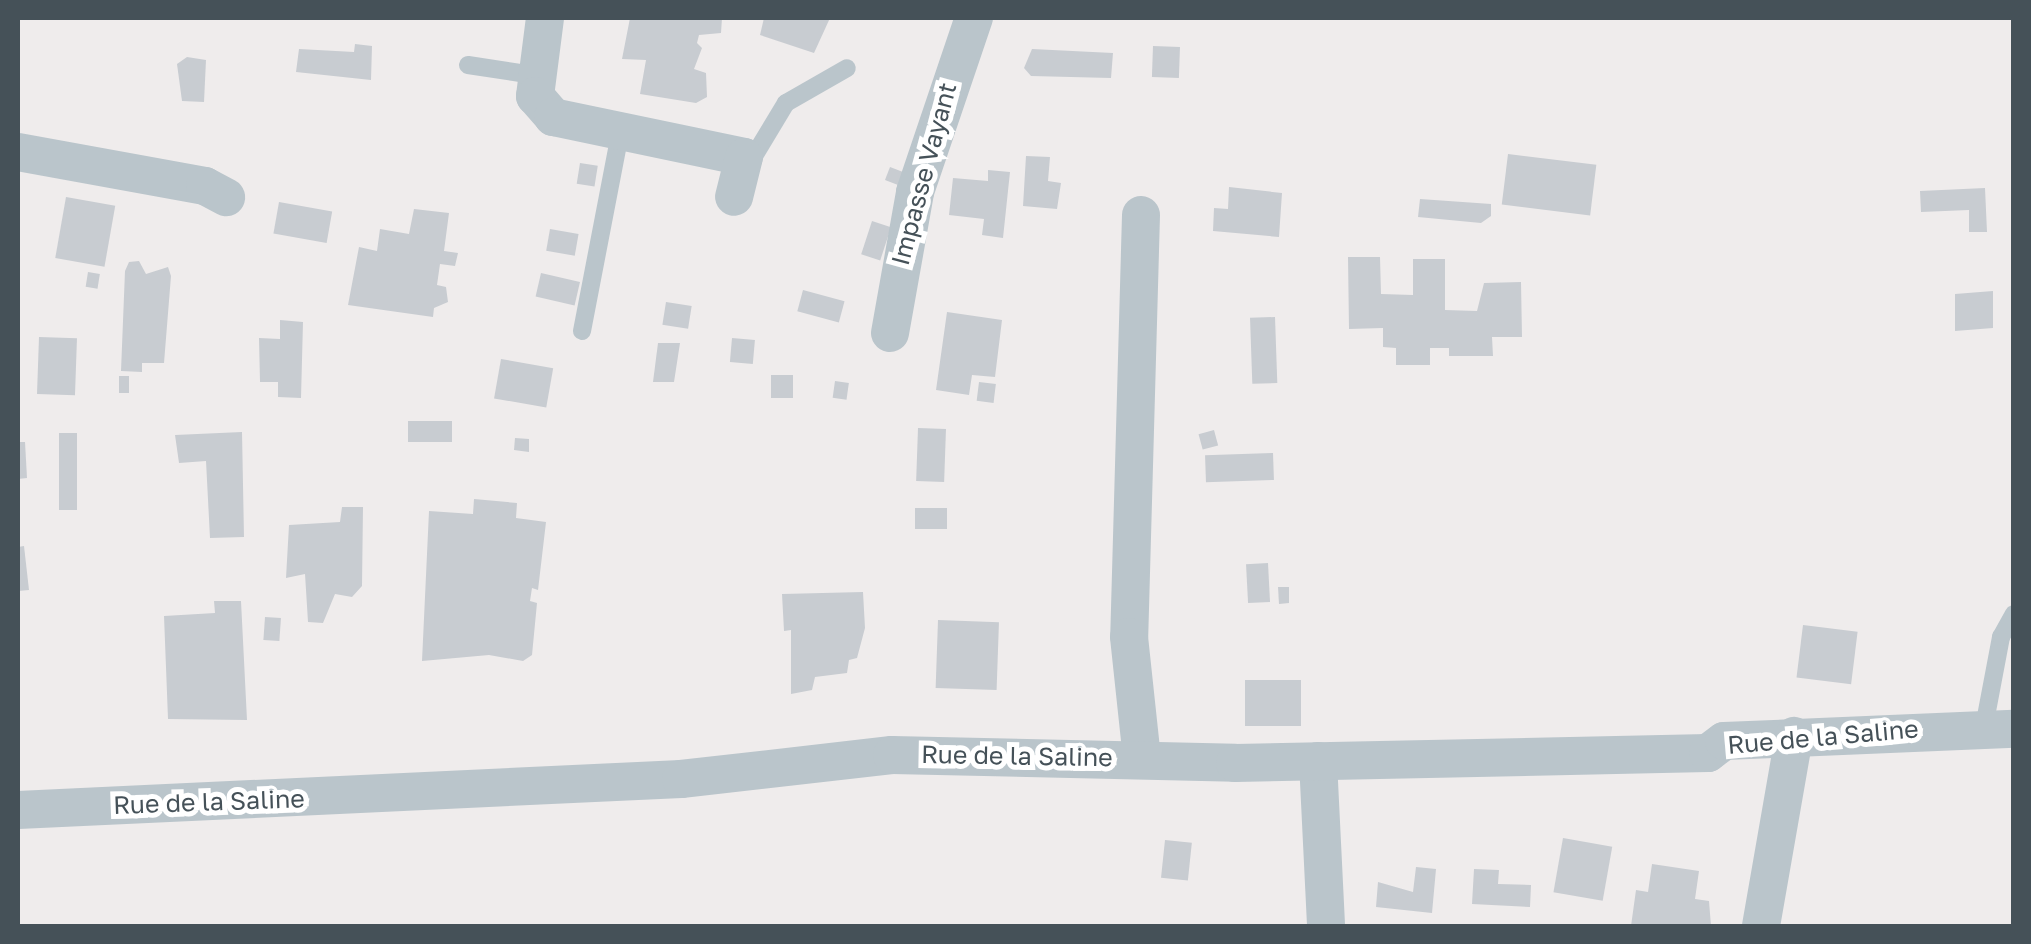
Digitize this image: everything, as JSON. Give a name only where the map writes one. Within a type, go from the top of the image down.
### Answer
[{"type":"street","points":[[544,18],[533,74],[535,96],[553,117],[621,127],[744,157],[734,196]]},
{"type":"street","name":"Impasse Vayant","points":[[890,333],[900,249],[932,129],[974,18]]},
{"type":"street","points":[[18,152],[206,186],[226,197]]},
{"type":"street","points":[[1141,215],[1132,352],[1129,637],[1142,758]]},
{"type":"street","name":"Rue de la Saline","points":[[18,810],[681,779],[892,755],[1318,761],[1708,753],[1724,740],[1999,728]]},
{"type":"street","points":[[1761,926],[1794,736]]},
{"type":"street","points":[[1318,761],[1326,926]]},
{"type":"lane","points":[[468,65],[533,74]]},
{"type":"lane","points":[[744,157],[754,156],[786,103],[847,68]]},
{"type":"lane","points":[[582,331],[621,127]]},
{"type":"lane","points":[[1999,728],[2001,637],[2014,614]]},
{"type":"building","points":[[630,18],[722,18],[721,33],[699,35],[697,43],[702,48],[694,69],[706,73],[707,97],[696,103],[640,94],[646,60],[622,59]]},
{"type":"building","points":[[764,18],[830,18],[814,53],[760,35]]},
{"type":"building","points":[[355,44],[372,46],[371,80],[296,72],[299,49],[354,52]]},
{"type":"building","points":[[1153,46],[1180,47],[1179,78],[1152,77]]},
{"type":"building","points":[[1032,49],[1113,53],[1111,78],[1031,76],[1024,68]]},
{"type":"building","points":[[187,57],[206,60],[204,102],[182,101],[177,64]]},
{"type":"building","points":[[1508,154],[1596,165],[1590,215],[1502,205]]},
{"type":"building","points":[[1026,156],[1050,157],[1048,181],[1061,183],[1057,209],[1023,206]]},
{"type":"building","points":[[580,163],[598,166],[594,187],[577,184]]},
{"type":"building","points":[[890,167],[903,172],[898,185],[885,180]]},
{"type":"building","points":[[988,170],[1010,172],[1003,238],[982,235],[984,219],[949,215],[953,178],[988,181]]},
{"type":"building","points":[[1229,187],[1282,193],[1279,237],[1213,231],[1214,208],[1228,209]]},
{"type":"building","points":[[1985,188],[1987,232],[1969,232],[1969,210],[1921,212],[1920,191]]},
{"type":"building","points":[[66,197],[115,206],[104,267],[55,258]]},
{"type":"building","points":[[1420,199],[1491,204],[1491,216],[1481,223],[1418,217]]},
{"type":"building","points":[[279,202],[332,211],[327,243],[273,234]]},
{"type":"building","points":[[414,209],[449,213],[444,251],[458,253],[455,266],[440,264],[437,285],[446,287],[448,302],[434,308],[433,317],[348,305],[359,247],[377,251],[380,229],[409,234]]},
{"type":"building","points":[[872,221],[891,227],[880,260],[861,254]]},
{"type":"building","points":[[550,229],[579,234],[575,256],[546,251]]},
{"type":"building","points":[[1348,257],[1380,257],[1381,294],[1413,295],[1413,259],[1445,259],[1445,310],[1477,311],[1484,283],[1521,282],[1522,337],[1492,337],[1493,356],[1449,356],[1449,348],[1430,348],[1430,365],[1396,365],[1396,348],[1383,347],[1383,328],[1349,329]]},
{"type":"building","points":[[139,261],[146,274],[168,267],[171,276],[164,363],[142,363],[142,372],[121,371],[125,271],[129,262]]},
{"type":"building","points":[[88,272],[100,274],[98,289],[86,287]]},
{"type":"building","points":[[541,273],[580,282],[575,305],[536,296]]},
{"type":"building","points":[[803,290],[845,301],[839,322],[797,311]]},
{"type":"building","points":[[1993,291],[1993,328],[1955,331],[1955,294]]},
{"type":"building","points":[[666,302],[692,306],[688,329],[662,325]]},
{"type":"building","points":[[947,312],[1002,320],[995,377],[972,375],[969,395],[936,390]]},
{"type":"building","points":[[1275,317],[1277,383],[1252,384],[1250,318]]},
{"type":"building","points":[[280,320],[303,322],[301,398],[278,397],[278,382],[260,382],[259,338],[280,339]]},
{"type":"building","points":[[39,337],[77,338],[75,395],[37,394]]},
{"type":"building","points":[[732,338],[755,340],[753,364],[730,362]]},
{"type":"building","points":[[658,343],[680,343],[674,382],[653,382]]},
{"type":"building","points":[[501,359],[553,368],[546,408],[494,398]]},
{"type":"building","points":[[771,375],[793,375],[793,398],[771,398]]},
{"type":"building","points":[[119,376],[129,376],[129,393],[119,393]]},
{"type":"building","points":[[835,381],[849,383],[846,400],[833,398]]},
{"type":"building","points":[[979,382],[996,384],[994,403],[977,401]]},
{"type":"building","points":[[408,421],[452,421],[452,442],[408,442]]},
{"type":"building","points":[[918,428],[946,429],[944,482],[916,481]]},
{"type":"building","points":[[1214,430],[1218,445],[1203,450],[1199,434]]},
{"type":"building","points":[[242,432],[244,537],[210,538],[206,461],[179,463],[175,435]]},
{"type":"building","points":[[59,433],[77,433],[77,510],[59,510]]},
{"type":"building","points":[[515,438],[529,439],[529,452],[514,450]]},
{"type":"building","points":[[18,442],[25,442],[27,478],[18,479]]},
{"type":"building","points":[[1273,453],[1274,480],[1206,482],[1205,455]]},
{"type":"building","points":[[474,499],[517,503],[516,518],[546,522],[538,590],[532,588],[530,601],[537,603],[532,655],[523,661],[489,655],[422,661],[429,511],[473,514]]},
{"type":"building","points":[[342,507],[363,507],[362,586],[352,597],[335,594],[323,623],[308,622],[305,574],[286,578],[289,525],[340,522]]},
{"type":"building","points":[[915,508],[947,508],[947,529],[915,529]]},
{"type":"building","points":[[24,546],[29,590],[18,591],[18,547]]},
{"type":"building","points":[[1268,563],[1270,602],[1248,603],[1246,564]]},
{"type":"building","points":[[1278,587],[1289,587],[1289,603],[1279,604]]},
{"type":"building","points":[[863,592],[865,628],[857,658],[849,660],[847,673],[815,677],[812,690],[791,694],[791,630],[784,631],[782,594]]},
{"type":"building","points":[[214,601],[241,601],[247,720],[168,719],[164,616],[215,613]]},
{"type":"building","points":[[265,617],[281,618],[279,641],[263,640]]},
{"type":"building","points":[[938,620],[999,622],[997,690],[936,688]]},
{"type":"building","points":[[1803,625],[1858,632],[1851,684],[1797,678]]},
{"type":"building","points":[[1245,680],[1301,680],[1301,726],[1245,726]]},
{"type":"building","points":[[1563,838],[1612,847],[1603,901],[1553,892]]},
{"type":"building","points":[[1165,840],[1192,843],[1188,881],[1161,878]]},
{"type":"building","points":[[1652,864],[1699,871],[1695,899],[1709,901],[1711,926],[1631,926],[1636,890],[1648,892]]},
{"type":"building","points":[[1416,867],[1436,869],[1432,913],[1376,907],[1378,882],[1413,892]]},
{"type":"building","points":[[1474,869],[1499,870],[1498,884],[1531,885],[1530,907],[1472,904]]}]
